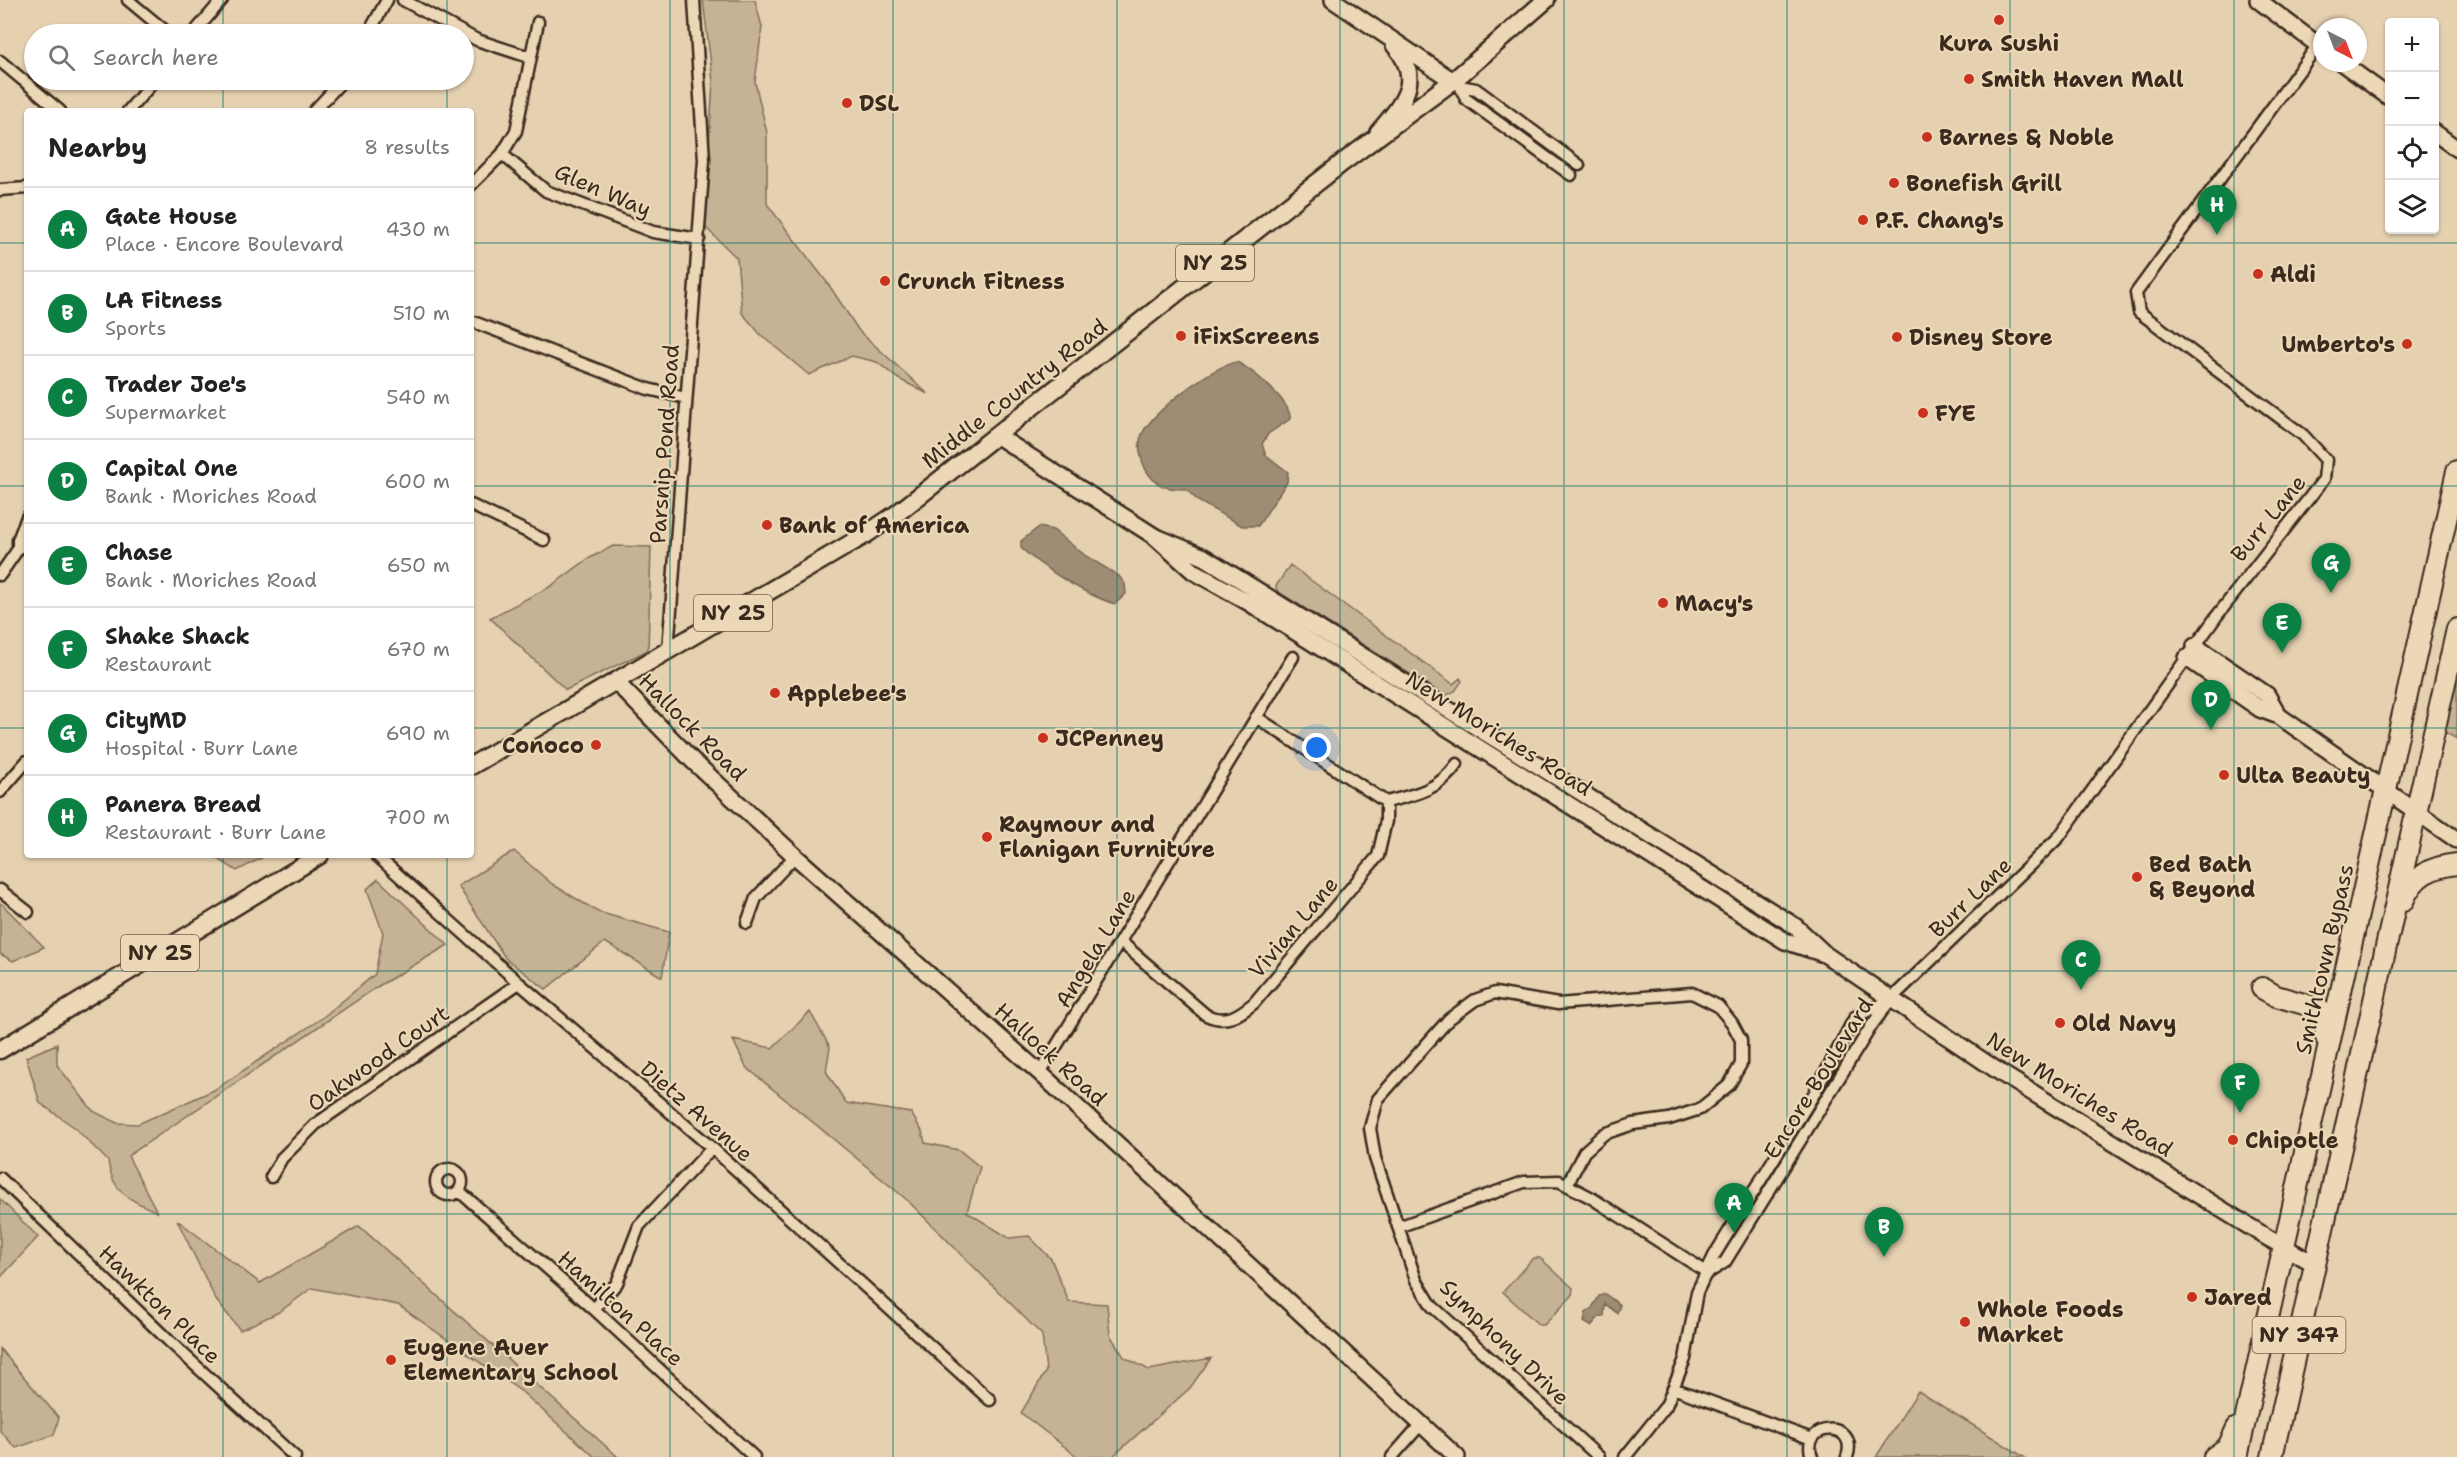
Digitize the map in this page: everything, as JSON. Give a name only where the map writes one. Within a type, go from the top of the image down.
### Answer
[{"type":"highway","name":"Smithtown Bypass","points":[[2237,1457],[2457,471]]},
{"type":"highway","name":"NY 347","points":[[2272,1457],[2457,629]]},
{"type":"highway","points":[[2388,937],[2415,880],[2437,867],[2457,864]]},
{"type":"highway","points":[[2327,1054],[2325,1019],[2321,1010],[2307,1003],[2276,996],[2262,988],[2321,994],[2328,992],[2347,967]]},
{"type":"highway","points":[[2214,1457],[2228,1447],[2251,1399]]},
{"type":"main road","points":[[1333,0],[1457,84]]},
{"type":"main road","name":"Middle Country Road","points":[[474,764],[865,535],[920,496],[1368,144],[1457,84],[1546,0]]},
{"type":"main road","points":[[2258,0],[2313,42]]},
{"type":"main road","points":[[1368,144],[1404,101],[1408,88],[1409,77],[1402,54],[1390,40]]},
{"type":"main road","points":[[2354,72],[2385,94]]},
{"type":"main road","points":[[2439,135],[2457,148]]},
{"type":"main road","name":"New Moriches Road","points":[[996,435],[1154,536],[1204,557],[1794,926],[1826,955],[2004,1075],[2284,1248],[2315,1264]]},
{"type":"main road","points":[[2191,652],[2260,709],[2279,716],[2457,840]]},
{"type":"main road","name":"Hallock Road","points":[[616,682],[693,761],[795,856],[1040,1073],[1457,1457]]},
{"type":"main road","name":"NY 25","points":[[0,1050],[315,858]]},
{"type":"street","points":[[128,0],[157,24]]},
{"type":"street","points":[[202,24],[222,0]]},
{"type":"street","points":[[374,24],[387,0]]},
{"type":"street","points":[[403,0],[447,24]]},
{"type":"street","name":"Parsnip Pond Road","points":[[668,651],[704,160],[694,0]]},
{"type":"street","points":[[474,182],[502,154],[519,120],[529,57],[538,22]]},
{"type":"street","points":[[474,38],[529,57]]},
{"type":"street","name":"Burr Lane","points":[[1892,999],[2059,837],[2251,569],[2324,479],[2326,460],[2303,435],[2139,312],[2136,293],[2313,56]]},
{"type":"street","points":[[0,61],[24,81]]},
{"type":"street","points":[[1457,84],[1476,89],[1579,165]]},
{"type":"street","points":[[1457,84],[1466,99],[1571,175]]},
{"type":"street","points":[[35,90],[56,108]]},
{"type":"street","points":[[131,108],[146,90]]},
{"type":"street","points":[[317,108],[334,90]]},
{"type":"street","name":"Glen Way","points":[[502,154],[546,190],[653,232],[699,239]]},
{"type":"street","points":[[0,190],[24,188]]},
{"type":"street","points":[[474,322],[648,389],[686,398]]},
{"type":"street","points":[[474,506],[544,540]]},
{"type":"street","points":[[0,575],[22,552],[18,540],[24,525]]},
{"type":"street","name":"Angela Lane","points":[[1040,1073],[1122,942],[1293,657]]},
{"type":"street","points":[[1256,717],[1386,802],[1422,793],[1435,787],[1457,764]]},
{"type":"street","points":[[0,792],[24,764]]},
{"type":"street","name":"Vivian Lane","points":[[1122,942],[1206,1015],[1222,1020],[1239,1016],[1254,1003],[1378,856],[1386,821],[1386,802]]},
{"type":"street","points":[[747,923],[756,898],[795,856]]},
{"type":"street","name":"Dietz Avenue","points":[[379,858],[519,983],[712,1148],[990,1400]]},
{"type":"street","points":[[0,890],[28,912]]},
{"type":"street","name":"Oakwood Court","points":[[271,1177],[282,1158],[316,1124],[519,983]]},
{"type":"street","name":"Symphony Drive","points":[[1567,1185],[1584,1152],[1604,1134],[1633,1124],[1669,1119],[1700,1109],[1729,1084],[1741,1064],[1741,1040],[1732,1023],[1718,1006],[1692,993],[1569,1004],[1494,993],[1474,1000],[1449,1019],[1406,1064],[1378,1099],[1370,1128],[1375,1158],[1416,1280],[1432,1306],[1599,1457]]},
{"type":"street","name":"Encore Boulevard","points":[[1708,1273],[1725,1262],[1872,1025],[1892,999]]},
{"type":"street","name":"Encore Boulevard","points":[[1624,1457],[1666,1406],[1685,1359],[1697,1292],[1708,1273],[1715,1254],[1814,1094],[1856,1017],[1892,999]]},
{"type":"street","points":[[594,1308],[617,1283],[639,1226],[712,1148]]},
{"type":"street","name":"Hawkton Place","points":[[0,1178],[169,1341],[295,1457]]},
{"type":"street","points":[[1398,1227],[1524,1182],[1559,1181],[1708,1273]]},
{"type":"street","name":"Hamilton Place","points":[[459,1191],[594,1308],[754,1457]]},
{"type":"street","points":[[1673,1388],[1812,1439]]},
{"type":"street","points":[[1392,1457],[1421,1424]]},
{"type":"street","points":[[1812,1457],[1812,1439],[1816,1434],[1828,1429],[1840,1432],[1848,1443],[1847,1457]]},
{"type":"shaded area","points":[[703,0],[755,0],[762,27],[755,82],[767,133],[767,204],[829,285],[859,331],[928,394],[897,378],[877,362],[852,356],[809,375],[761,335],[742,313],[737,258],[704,226],[713,81]]},
{"type":"shaded area","points":[[1237,362],[1261,379],[1278,396],[1285,404],[1290,419],[1268,434],[1262,444],[1266,455],[1288,472],[1287,482],[1258,526],[1242,526],[1198,501],[1186,489],[1162,486],[1149,474],[1140,454],[1142,434],[1170,402],[1213,371]]},
{"type":"shaded area","points":[[1039,527],[1053,530],[1086,556],[1119,576],[1125,584],[1126,594],[1115,604],[1104,600],[1066,581],[1030,556],[1021,548],[1021,541]]},
{"type":"shaded area","points":[[613,546],[651,547],[648,650],[566,690],[490,618],[551,586],[588,559]]},
{"type":"shaded area","points":[[1290,565],[1453,684],[1460,678],[1462,681],[1455,691],[1445,696],[1277,591],[1276,586]]},
{"type":"shaded area","points":[[2457,632],[2457,739],[2439,729]]},
{"type":"shaded area","points":[[514,851],[552,884],[598,912],[669,932],[662,977],[605,942],[546,989],[506,959],[458,886]]},
{"type":"shaded area","points":[[217,858],[261,858],[237,871]]},
{"type":"shaded area","points":[[378,879],[448,945],[377,987],[128,1156],[157,1212],[124,1194],[114,1181],[108,1161],[74,1127],[40,1103],[26,1057],[57,1044],[57,1065],[93,1111],[117,1123],[138,1124],[214,1090],[322,1018],[375,974],[383,933],[367,889]]},
{"type":"shaded area","points":[[0,903],[44,947],[13,961],[0,954]]},
{"type":"shaded area","points":[[810,1012],[830,1047],[826,1071],[846,1103],[911,1113],[922,1131],[925,1143],[959,1150],[980,1167],[967,1212],[1009,1238],[1029,1236],[1051,1259],[1069,1302],[1107,1304],[1110,1335],[1124,1357],[1149,1370],[1211,1358],[1190,1388],[1112,1457],[1078,1457],[1021,1413],[1046,1371],[1042,1335],[906,1199],[746,1067],[733,1040],[772,1048]]},
{"type":"shaded area","points":[[0,1199],[38,1237],[0,1278]]},
{"type":"shaded area","points":[[177,1220],[260,1283],[359,1226],[618,1457],[595,1457],[522,1392],[398,1305],[312,1288],[279,1312],[240,1330],[216,1300]]},
{"type":"shaded area","points":[[1533,1258],[1540,1258],[1573,1288],[1572,1296],[1544,1325],[1539,1325],[1503,1292]]},
{"type":"shaded area","points":[[1605,1294],[1620,1305],[1617,1313],[1605,1304],[1604,1316],[1599,1317],[1591,1326],[1584,1322],[1586,1313],[1599,1296]]},
{"type":"shaded area","points":[[0,1349],[59,1418],[54,1435],[16,1448],[0,1431]]},
{"type":"shaded area","points":[[1918,1391],[2024,1457],[1876,1457]]},
{"type":"place","name":"Kura Sushi","points":[[1999,20]]},
{"type":"place","name":"Smith Haven Mall","points":[[1969,79]]},
{"type":"place","name":"DSL","points":[[847,103]]},
{"type":"place","name":"Barnes & Noble","points":[[1927,137]]},
{"type":"place","name":"Bonefish Grill","points":[[1894,183]]},
{"type":"place","name":"P.F. Chang's","points":[[1863,220]]},
{"type":"place","name":"Panera Bread","points":[[2217,235]]},
{"type":"place","name":"Aldi","points":[[2258,274]]},
{"type":"place","name":"Crunch Fitness","points":[[885,281]]},
{"type":"place","name":"iFixScreens","points":[[1181,336]]},
{"type":"place","name":"Disney Store","points":[[1897,337]]},
{"type":"place","name":"Umberto's","points":[[2407,344]]},
{"type":"place","name":"FYE","points":[[1923,413]]},
{"type":"place","name":"Bank of America","points":[[767,525]]},
{"type":"place","name":"CityMD","points":[[2331,593]]},
{"type":"place","name":"Macy's","points":[[1663,603]]},
{"type":"place","name":"Chase","points":[[2282,653]]},
{"type":"place","name":"Applebee's","points":[[775,693]]},
{"type":"place","name":"Capital One","points":[[2211,730]]},
{"type":"place","name":"JCPenney","points":[[1043,738]]},
{"type":"place","name":"Conoco","points":[[596,745]]},
{"type":"place","name":"Ulta Beauty","points":[[2224,775]]},
{"type":"place","name":"Raymour and Flanigan Furniture","points":[[987,837]]},
{"type":"place","name":"Bed Bath & Beyond","points":[[2137,877]]},
{"type":"place","name":"Trader Joe's","points":[[2081,990]]},
{"type":"place","name":"Old Navy","points":[[2060,1023]]},
{"type":"place","name":"Shake Shack","points":[[2240,1113]]},
{"type":"place","name":"Chipotle","points":[[2233,1140]]},
{"type":"place","name":"Gate House","points":[[1734,1233]]},
{"type":"place","name":"LA Fitness","points":[[1884,1257]]},
{"type":"place","name":"Jared","points":[[2192,1297]]},
{"type":"place","name":"Whole Foods Market","points":[[1965,1322]]},
{"type":"place","name":"Eugene Auer Elementary School","points":[[391,1360]]}]
